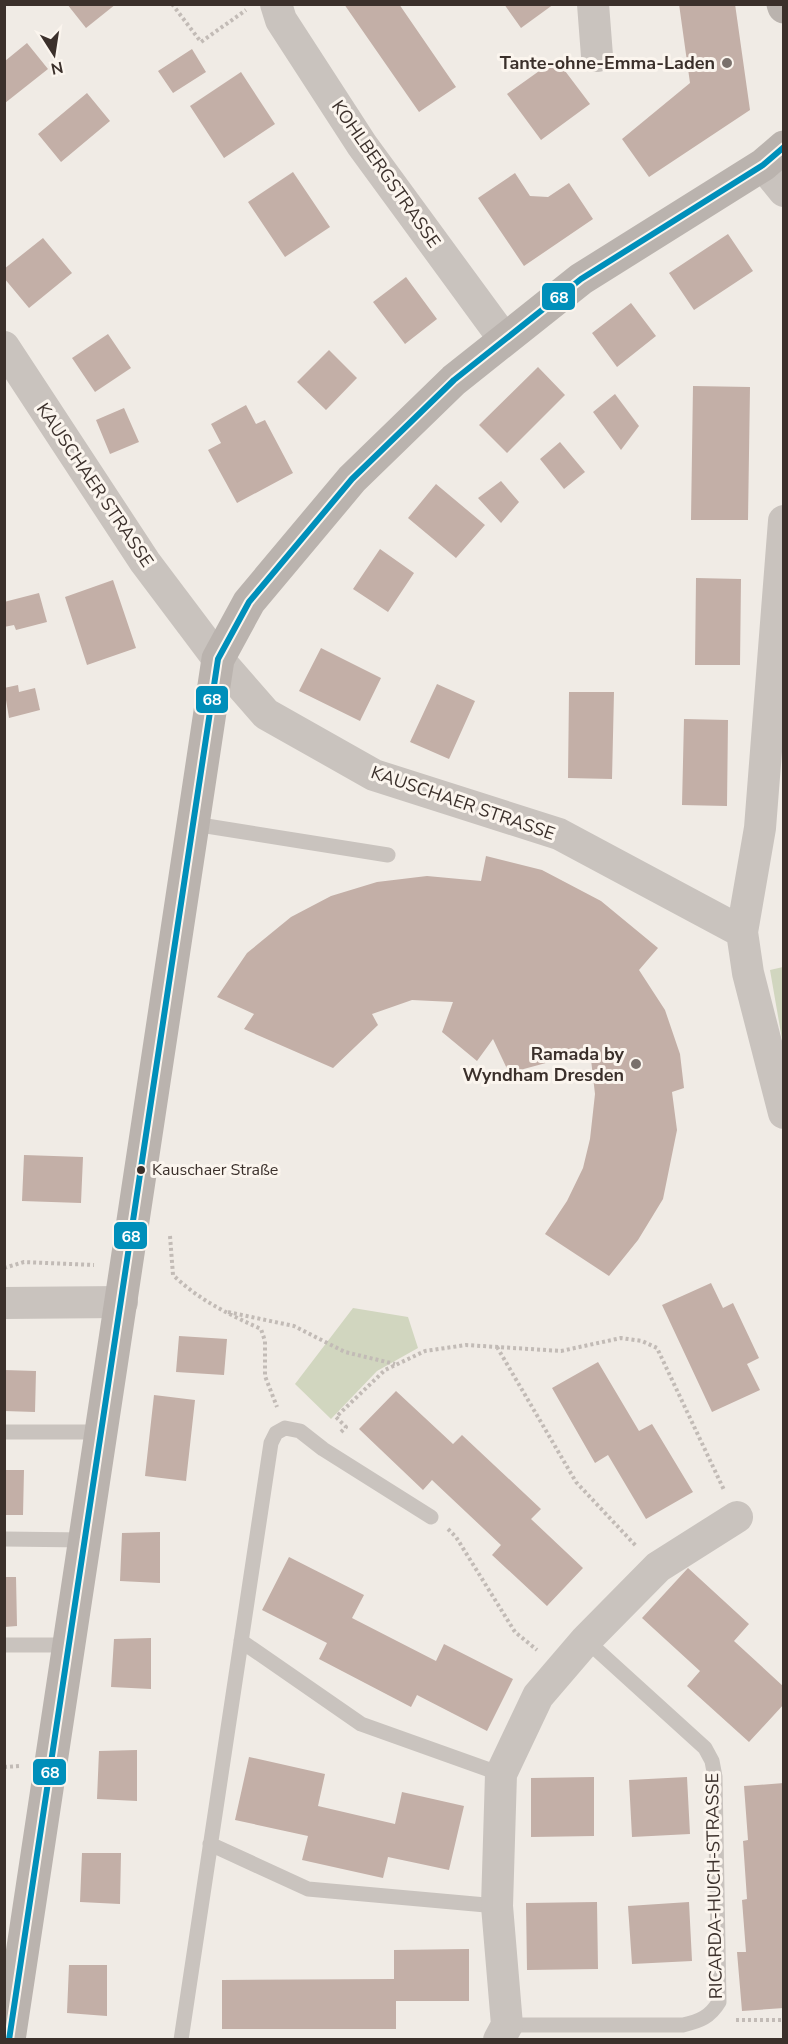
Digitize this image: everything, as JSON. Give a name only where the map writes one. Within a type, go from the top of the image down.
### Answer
[{"type":"street","name":"KOHLBERGSTRASSE","points":[[276,4],[281,20],[362,145],[504,339]]},
{"type":"street","points":[[593,4],[597,56]]},
{"type":"street","points":[[9,2040],[15,1922],[69,1645],[86,1540],[218,659],[249,602],[352,479],[454,380],[581,279],[773,156],[783,191]]},
{"type":"street","name":"KAUSCHAER STRASSE","points":[[4,347],[145,562],[218,659],[266,714],[374,775],[559,834],[742,932]]},
{"type":"street","points":[[783,521],[760,828],[742,932],[748,973],[783,1113]]},
{"type":"street","points":[[4,1303],[122,1302]]},
{"type":"street","name":"RICARDA-HUCH-STRASSE","points":[[503,2032],[497,1906],[501,1774],[537,1696],[586,1640],[658,1567],[737,1517]]},
{"type":"lane","points":[[194,824],[388,855]]},
{"type":"lane","points":[[181,2040],[271,1443],[276,1433],[285,1428],[300,1431],[323,1449],[431,1517]]},
{"type":"lane","points":[[4,1431],[102,1432]]},
{"type":"lane","points":[[4,1539],[86,1540]]},
{"type":"lane","name":"RICARDA-HUCH-STRASSE","points":[[503,2032],[683,2025],[700,2021],[712,2013],[719,2002],[715,1777],[712,1761],[705,1748],[586,1640]]},
{"type":"lane","points":[[241,1641],[362,1724],[501,1774]]},
{"type":"lane","points":[[4,1645],[69,1645]]},
{"type":"lane","points":[[210,1844],[308,1889],[497,1906]]},
{"type":"path","points":[[172,4],[201,42],[254,4]]},
{"type":"path","points":[[170,1236],[173,1275],[192,1293],[219,1310],[261,1329],[265,1341],[265,1376],[285,1428]]},
{"type":"path","points":[[4,1268],[24,1262],[127,1266]]},
{"type":"path","points":[[219,1310],[294,1326],[345,1352],[396,1364]]},
{"type":"path","points":[[334,1439],[346,1427],[336,1417],[385,1370],[425,1351],[466,1345],[561,1351],[621,1338],[642,1341],[657,1348],[711,1461]]},
{"type":"path","points":[[496,1347],[576,1482],[634,1544]]},
{"type":"path","points":[[444,1526],[456,1537],[515,1632],[533,1647]]},
{"type":"path","points":[[712,2013],[734,2020],[783,2020]]},
{"type":"green space","points":[[784,967],[783,1045],[770,970]]},
{"type":"green space","points":[[353,1308],[408,1317],[418,1348],[377,1371],[331,1419],[295,1384]]},
{"type":"building","points":[[67,4],[116,4],[86,28]]},
{"type":"building","points":[[344,4],[399,4],[456,87],[419,112]]},
{"type":"building","points":[[504,4],[554,4],[521,28]]},
{"type":"building","points":[[679,4],[735,4],[750,110],[649,177],[622,139],[690,83]]},
{"type":"building","points":[[27,43],[48,69],[5,103],[5,61]]},
{"type":"building","points":[[192,49],[206,72],[173,93],[158,71]]},
{"type":"building","points":[[556,59],[590,104],[541,140],[507,94]]},
{"type":"building","points":[[241,72],[275,124],[224,158],[190,106]]},
{"type":"building","points":[[87,93],[110,121],[61,162],[38,134]]},
{"type":"building","points":[[293,172],[330,227],[285,257],[248,202]]},
{"type":"building","points":[[515,173],[530,196],[548,197],[569,183],[593,219],[524,266],[478,198]]},
{"type":"building","points":[[728,234],[753,271],[694,310],[669,273]]},
{"type":"building","points":[[43,238],[72,273],[29,308],[4,278],[4,269]]},
{"type":"building","points":[[406,277],[437,319],[405,344],[373,302]]},
{"type":"building","points":[[631,303],[656,336],[617,367],[592,333]]},
{"type":"building","points":[[108,334],[131,368],[95,392],[72,358]]},
{"type":"building","points":[[329,350],[357,378],[326,410],[297,382]]},
{"type":"building","points":[[538,367],[565,395],[507,453],[479,425]]},
{"type":"building","points":[[693,386],[750,387],[748,520],[691,520]]},
{"type":"building","points":[[615,394],[639,426],[621,450],[593,412]]},
{"type":"building","points":[[246,405],[256,424],[265,420],[293,473],[237,503],[208,450],[221,443],[211,424]]},
{"type":"building","points":[[124,408],[139,442],[110,454],[96,420]]},
{"type":"building","points":[[560,442],[585,472],[564,489],[540,459]]},
{"type":"building","points":[[501,481],[519,502],[501,523],[478,498]]},
{"type":"building","points":[[436,484],[485,525],[456,558],[408,518]]},
{"type":"building","points":[[380,549],[414,573],[388,612],[353,589]]},
{"type":"building","points":[[696,578],[741,579],[740,665],[695,665]]},
{"type":"building","points":[[113,580],[136,648],[87,665],[65,597]]},
{"type":"building","points":[[39,593],[47,622],[16,630],[14,625],[4,627],[4,602]]},
{"type":"building","points":[[321,648],[381,678],[360,721],[299,691]]},
{"type":"building","points":[[437,684],[475,701],[449,759],[410,742]]},
{"type":"building","points":[[18,685],[19,692],[35,688],[40,710],[9,718],[4,688]]},
{"type":"building","points":[[569,692],[614,692],[612,779],[568,778]]},
{"type":"building","points":[[684,719],[728,720],[727,806],[682,805]]},
{"type":"building","name":"Ramada by Wyndham Dresden","points":[[486,856],[542,870],[601,901],[658,948],[639,970],[665,1010],[680,1054],[684,1088],[672,1092],[677,1130],[663,1199],[638,1240],[609,1276],[545,1234],[567,1201],[583,1168],[590,1139],[595,1094],[590,1051],[509,1073],[493,1039],[477,1061],[442,1032],[453,1002],[412,1000],[372,1014],[378,1025],[333,1068],[244,1029],[254,1014],[217,997],[247,953],[291,917],[331,896],[377,882],[427,876],[481,881]]},
{"type":"building","points":[[24,1155],[83,1157],[81,1203],[22,1201]]},
{"type":"building","points":[[711,1283],[723,1308],[733,1303],[759,1358],[747,1364],[760,1390],[712,1412],[662,1305]]},
{"type":"building","points":[[179,1336],[227,1339],[224,1375],[176,1372]]},
{"type":"building","points":[[598,1362],[639,1431],[652,1424],[693,1492],[646,1519],[608,1455],[595,1463],[552,1388]]},
{"type":"building","points":[[4,1370],[36,1371],[35,1412],[4,1411]]},
{"type":"building","points":[[396,1391],[453,1444],[462,1435],[541,1509],[531,1519],[583,1568],[547,1606],[492,1555],[501,1545],[432,1480],[423,1490],[359,1429]]},
{"type":"building","points":[[154,1395],[195,1400],[186,1481],[145,1476]]},
{"type":"building","points":[[4,1470],[24,1470],[23,1515],[4,1515]]},
{"type":"building","points":[[160,1532],[160,1583],[120,1581],[122,1533]]},
{"type":"building","points":[[289,1557],[364,1595],[352,1618],[436,1661],[444,1644],[513,1679],[487,1731],[417,1695],[411,1707],[319,1659],[327,1643],[262,1610]]},
{"type":"building","points":[[688,1568],[749,1624],[734,1641],[784,1687],[784,1704],[749,1742],[687,1686],[700,1671],[642,1618]]},
{"type":"building","points":[[4,1577],[16,1577],[17,1626],[4,1627]]},
{"type":"building","points":[[151,1638],[151,1689],[111,1687],[114,1639]]},
{"type":"building","points":[[137,1750],[137,1801],[97,1799],[99,1751]]},
{"type":"building","points":[[249,1757],[325,1774],[318,1806],[395,1824],[402,1792],[464,1806],[449,1870],[388,1857],[383,1878],[302,1860],[308,1836],[235,1820]]},
{"type":"building","points":[[594,1777],[594,1836],[531,1837],[531,1778]]},
{"type":"building","points":[[687,1777],[690,1834],[632,1837],[629,1780]]},
{"type":"building","points":[[784,1783],[784,2008],[742,2011],[737,1952],[746,1952],[742,1900],[747,1899],[743,1841],[748,1840],[744,1786]]},
{"type":"building","points":[[82,1853],[121,1853],[120,1904],[80,1902]]},
{"type":"building","points":[[597,1902],[598,1969],[527,1970],[526,1903]]},
{"type":"building","points":[[689,1902],[692,1961],[632,1964],[628,1906]]},
{"type":"building","points":[[469,1949],[469,2001],[396,2001],[396,2029],[222,2029],[222,1980],[394,1979],[394,1950]]},
{"type":"building","points":[[69,1965],[107,1965],[107,2016],[67,2013]]},
{"type":"transit line","name":"68","points":[[9,2040],[218,659],[249,602],[352,479],[454,380],[581,279],[763,165],[784,147]]},
{"type":"place","name":"Tante-ohne-Emma-Laden","points":[[727,63]]},
{"type":"place","name":"Ramada by Wyndham Dresden","points":[[636,1064]]},
{"type":"place","name":"Kauschaer Straße","points":[[141,1170]]}]
